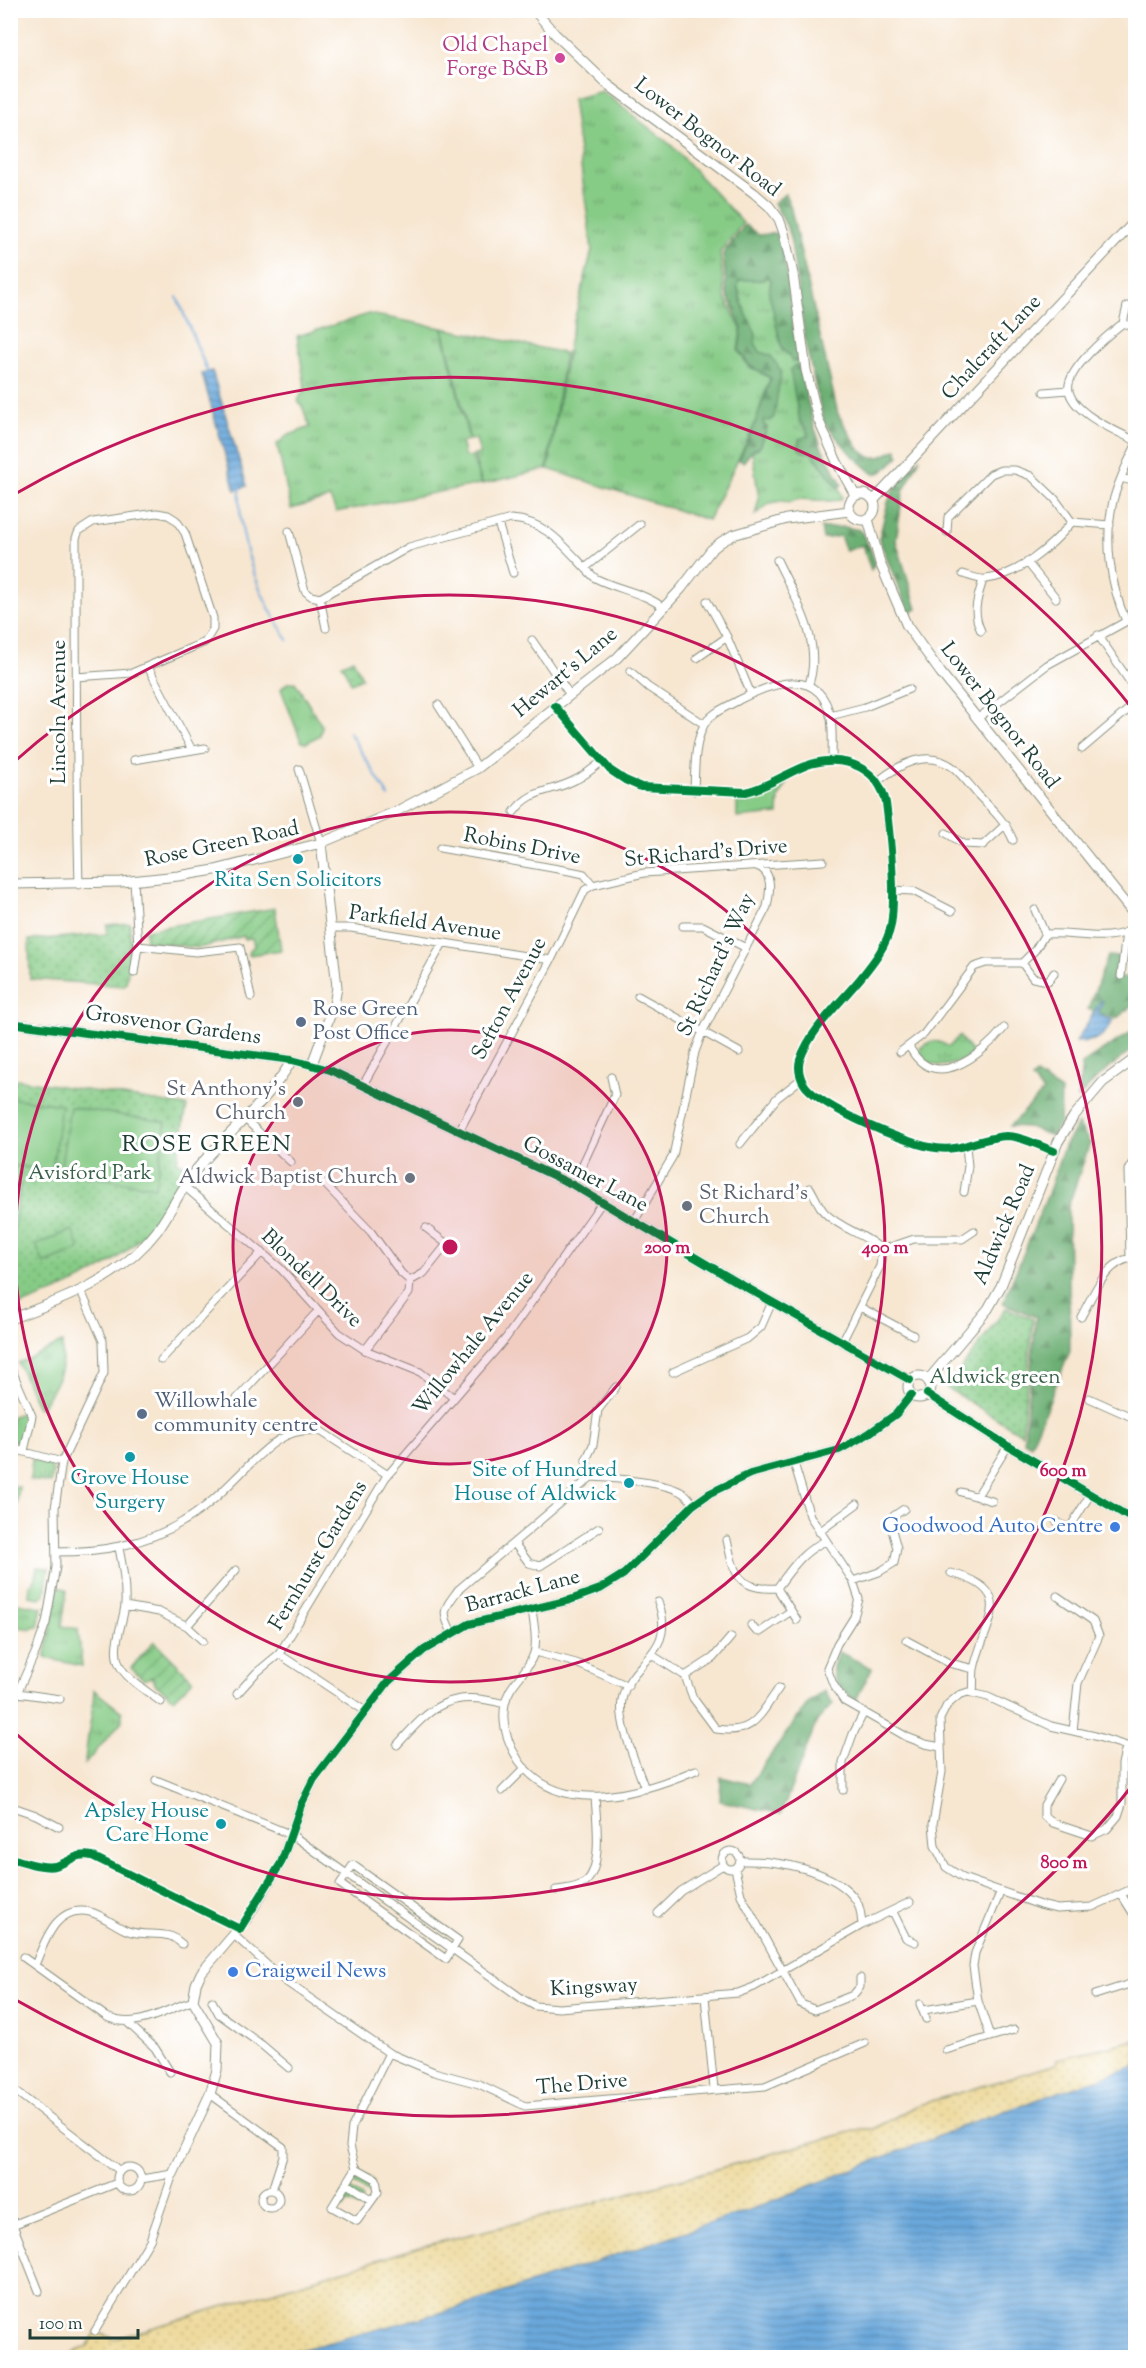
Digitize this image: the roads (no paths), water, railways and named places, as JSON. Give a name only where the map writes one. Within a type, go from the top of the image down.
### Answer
[{"type":"street","name":"Lower Bognor Road","points":[[534,10],[555,34],[607,84],[754,193],[769,206],[779,219],[789,255],[800,336],[818,418],[834,456],[855,495]]},
{"type":"street","name":"Chalcraft Lane","points":[[874,500],[1136,220]]},
{"type":"street","points":[[1126,621],[1117,601],[1110,571],[1110,525],[1113,501],[1136,443],[1088,415],[1075,402],[1068,390],[1070,378],[1079,366],[1106,336],[1124,323],[1127,306]]},
{"type":"street","points":[[1124,323],[1136,328]]},
{"type":"street","points":[[1044,392],[1068,390]]},
{"type":"street","points":[[947,532],[948,517],[991,474],[1001,470],[1015,470],[1031,476],[1055,499],[1072,522],[1110,525]]},
{"type":"street","points":[[1121,478],[1136,482]]},
{"type":"street","points":[[863,493],[874,500],[875,508],[868,519],[854,518],[849,511],[849,502],[855,495],[863,493]]},
{"type":"street","name":"Hewart's Lane","points":[[321,843],[412,804],[478,768],[617,658],[664,608],[711,550],[732,535],[787,519],[849,511]]},
{"type":"street","name":"Lincoln Avenue","points":[[79,885],[76,538],[79,531],[93,522],[157,513],[168,514],[182,526],[213,618],[213,629],[205,642],[148,668]]},
{"type":"street","points":[[288,531],[305,591],[311,596],[320,598],[410,547],[511,519],[523,520],[544,528],[585,568],[606,584],[652,599],[664,608]]},
{"type":"street","name":"Lower Bognor Road","points":[[868,519],[880,563],[907,626],[977,719],[1136,917]]},
{"type":"street","points":[[963,574],[983,580],[1000,577],[1027,562],[1072,522]]},
{"type":"street","points":[[498,523],[513,573]]},
{"type":"street","points":[[585,568],[640,524]]},
{"type":"street","points":[[777,560],[807,625],[812,644],[814,663],[809,684]]},
{"type":"street","points":[[1027,562],[1056,598]]},
{"type":"street","points":[[981,631],[975,619],[974,608],[983,580]]},
{"type":"street","points":[[320,598],[326,628]]},
{"type":"street","points":[[707,602],[727,637],[751,694]]},
{"type":"street","points":[[977,719],[1047,665],[1136,616]]},
{"type":"street","points":[[1098,635],[1136,691]]},
{"type":"street","points":[[697,658],[727,637]]},
{"type":"street","points":[[532,640],[570,694]]},
{"type":"street","points":[[76,677],[127,675],[148,668],[192,750]]},
{"type":"street","points":[[630,671],[648,687],[704,724]]},
{"type":"street","points":[[693,791],[699,738],[704,724],[715,713],[751,694],[795,682],[809,684],[822,697],[830,716],[831,761]]},
{"type":"street","points":[[830,716],[865,707],[909,689]]},
{"type":"street","points":[[1082,749],[1136,703]]},
{"type":"street","points":[[438,705],[478,768]]},
{"type":"street","points":[[555,706],[603,761],[618,775],[641,787],[746,792],[762,788],[813,763],[831,761],[856,764],[868,771],[878,781],[884,792],[886,803],[892,890],[891,926],[878,958],[823,1023],[806,1048],[799,1063],[801,1079],[808,1089],[826,1102],[867,1124],[929,1148],[946,1149],[966,1146],[981,1139],[1015,1137],[1054,1151]]},
{"type":"street","points":[[134,760],[205,748]]},
{"type":"street","points":[[878,781],[896,767],[914,759],[933,759],[953,767],[1006,824],[1013,840]]},
{"type":"street","points":[[513,812],[522,801],[535,793],[576,780],[603,761]]},
{"type":"street","points":[[299,769],[321,843]]},
{"type":"street","points":[[946,833],[964,844],[983,845],[1006,824]]},
{"type":"street","name":"Rose Green Road","points":[[10,884],[79,885],[134,881],[215,870],[321,843],[336,996],[312,1064]]},
{"type":"street","name":"Robins Drive","points":[[440,848],[584,874],[593,885]]},
{"type":"street","name":"St Richard's Drive","points":[[593,885],[644,873],[823,861]]},
{"type":"street","name":"St Richard's Way","points":[[635,1220],[672,1156],[695,1052],[702,1033],[767,907],[770,895],[769,877],[766,872],[753,866]]},
{"type":"street","points":[[134,881],[138,946],[135,973]]},
{"type":"street","name":"Sefton Avenue","points":[[459,1131],[585,890],[593,885]]},
{"type":"street","points":[[892,890],[912,891],[952,911]]},
{"type":"street","points":[[1035,910],[1046,934]]},
{"type":"street","points":[[683,926],[703,926],[746,948]]},
{"type":"street","points":[[900,1052],[924,1034],[974,967],[986,963],[1022,963],[1046,934],[1062,932],[1114,936],[1136,927]]},
{"type":"street","name":"Parkfield Avenue","points":[[330,928],[351,928],[550,960]]},
{"type":"street","points":[[1121,976],[1126,932]]},
{"type":"street","points":[[363,1085],[443,943]]},
{"type":"street","points":[[138,946],[196,952],[240,947],[251,997]]},
{"type":"street","points":[[1022,963],[1033,978],[1050,984],[1054,973]]},
{"type":"street","points":[[638,996],[739,1052]]},
{"type":"street","name":"Grosvenor Gardens","points":[[10,1023],[292,1060],[330,1070]]},
{"type":"street","points":[[909,1046],[912,1053],[926,1066],[940,1070],[975,1057],[990,1045],[1004,1028]]},
{"type":"street","name":"Aldwick Road","points":[[928,1380],[988,1309],[1001,1286],[1041,1190],[1054,1151],[1074,1116],[1103,1082],[1136,1058]]},
{"type":"street","points":[[10,1319],[81,1291],[107,1276],[138,1251],[168,1215],[184,1186],[199,1166],[281,1079],[292,1060]]},
{"type":"street","name":"Gossamer Lane","points":[[330,1070],[603,1201],[772,1302],[843,1340],[910,1380]]},
{"type":"street","points":[[573,1185],[615,1095],[611,1077]]},
{"type":"street","points":[[740,1144],[777,1098],[801,1079]]},
{"type":"street","points":[[245,1119],[291,1162]]},
{"type":"street","points":[[964,1192],[968,1166],[966,1146]]},
{"type":"street","points":[[1081,1317],[1102,1280],[1115,1266],[1133,1258],[1128,1170],[1133,1162],[1136,1162]]},
{"type":"street","points":[[322,1181],[371,1232],[401,1273],[410,1281]]},
{"type":"street","name":"Blondell Drive","points":[[184,1186],[281,1269],[339,1333],[365,1350],[420,1372],[454,1398]]},
{"type":"street","points":[[810,1188],[824,1213],[845,1227],[872,1240],[882,1250]]},
{"type":"street","name":"Willowhale Avenue","points":[[388,1476],[506,1338],[603,1201]]},
{"type":"street","points":[[410,1281],[424,1273],[447,1244],[426,1228]]},
{"type":"street","points":[[882,1250],[914,1239],[962,1239],[974,1232]]},
{"type":"street","points":[[843,1340],[880,1266],[882,1250]]},
{"type":"street","points":[[161,1360],[262,1252]]},
{"type":"street","points":[[365,1350],[408,1293],[410,1281]]},
{"type":"street","points":[[10,1708],[46,1623],[56,1552],[55,1508],[62,1462],[104,1373],[103,1341],[81,1291]]},
{"type":"street","points":[[674,1372],[748,1338],[761,1327],[772,1302]]},
{"type":"street","points":[[860,1307],[913,1335]]},
{"type":"street","points":[[233,1403],[318,1311]]},
{"type":"street","points":[[10,1366],[32,1416],[24,1451]]},
{"type":"street","points":[[919,1376],[928,1380],[930,1386],[927,1395],[919,1398],[911,1395],[908,1387],[910,1380],[919,1376]]},
{"type":"street","points":[[616,1387],[598,1410],[593,1445],[586,1460],[591,1477],[629,1480],[674,1489],[684,1494],[693,1505]]},
{"type":"street","name":"Barrack Lane","points":[[193,2001],[193,1993],[201,1974],[235,1936],[281,1863],[301,1805],[314,1779],[388,1682],[407,1664],[424,1650],[469,1624],[586,1595],[616,1579],[642,1557],[693,1505],[731,1481],[839,1450],[896,1414],[911,1395]]},
{"type":"street","points":[[927,1395],[1008,1446],[1136,1521]]},
{"type":"street","points":[[1089,1398],[1136,1419]]},
{"type":"street","points":[[56,1552],[119,1548],[143,1541],[185,1521],[208,1504],[279,1438],[296,1432],[312,1430],[322,1432],[388,1476]]},
{"type":"street","points":[[977,1496],[1008,1446]]},
{"type":"street","points":[[10,1448],[62,1462]]},
{"type":"street","points":[[794,1463],[810,1516],[853,1581],[859,1599],[854,1617],[837,1644],[827,1668],[833,1684],[844,1701],[907,1737],[941,1747]]},
{"type":"street","name":"Fernhurst Gardens","points":[[237,1694],[256,1672],[279,1654],[388,1476]]},
{"type":"street","name":"Barrack Lane","points":[[452,1632],[445,1620],[445,1608],[458,1590],[591,1477]]},
{"type":"street","points":[[961,1492],[992,1501]]},
{"type":"street","points":[[1056,1521],[1070,1529],[1090,1495]]},
{"type":"street","points":[[819,1532],[857,1504]]},
{"type":"street","points":[[853,1581],[879,1572],[894,1563],[897,1548],[889,1519],[904,1509]]},
{"type":"street","points":[[514,1543],[529,1563],[540,1566],[599,1528]]},
{"type":"street","points":[[727,1540],[738,1576],[749,1586],[763,1589],[777,1588]]},
{"type":"street","points":[[777,1588],[796,1560],[809,1549],[825,1541]]},
{"type":"street","points":[[119,1548],[125,1574],[125,1606],[117,1648],[119,1664],[127,1674],[161,1702]]},
{"type":"street","points":[[187,1626],[236,1570]]},
{"type":"street","points":[[951,1573],[971,1578],[984,1587],[992,1600],[992,1617],[974,1669],[973,1693]]},
{"type":"street","points":[[777,1588],[797,1620]]},
{"type":"street","points":[[1057,1596],[1093,1621],[1099,1636],[1078,1683],[1073,1731]]},
{"type":"street","points":[[645,1789],[622,1718],[622,1700],[628,1686],[652,1655],[661,1639],[663,1624],[658,1602]]},
{"type":"street","points":[[125,1606],[159,1612],[187,1626],[203,1641]]},
{"type":"street","points":[[532,1608],[535,1652],[513,1684],[505,1704],[505,1725],[507,1738],[525,1768],[537,1780],[567,1794],[595,1796],[645,1789],[696,1770]]},
{"type":"street","points":[[751,1625],[760,1632],[791,1611]]},
{"type":"street","points":[[685,1676],[713,1658],[731,1637]]},
{"type":"street","points":[[906,1640],[948,1663],[974,1669]]},
{"type":"street","points":[[535,1652],[576,1664],[628,1686]]},
{"type":"street","name":"Fernhurst Gardens","points":[[279,1654],[365,1711]]},
{"type":"street","points":[[652,1655],[685,1676],[693,1698],[716,1729],[733,1731],[748,1728],[779,1688]]},
{"type":"street","points":[[1136,1749],[1051,1726],[988,1697],[968,1692],[959,1695],[947,1705],[940,1719],[942,1772],[933,1824],[934,1846],[946,1867],[963,1878],[1000,1893],[1057,1909],[1092,1907],[1136,1887]]},
{"type":"street","points":[[18,1693],[60,1699]]},
{"type":"street","points":[[397,1745],[423,1715],[449,1701],[478,1698],[505,1704]]},
{"type":"street","points":[[843,1790],[843,1762],[864,1712]]},
{"type":"street","points":[[1059,1779],[1044,1805],[1044,1816],[1053,1823],[1092,1836],[1107,1829],[1119,1816],[1122,1804],[1122,1764],[1126,1746]]},
{"type":"street","points":[[502,1791],[525,1768]]},
{"type":"street","points":[[156,1780],[291,1835],[346,1873]]},
{"type":"street","points":[[556,1890],[584,1883],[593,1872],[597,1846],[595,1796]]},
{"type":"street","points":[[10,1806],[36,1815],[59,1827]]},
{"type":"street","points":[[723,1865],[723,1856],[730,1851],[738,1855],[740,1861]]},
{"type":"street","points":[[740,1861],[735,1869],[741,1895],[801,2004],[812,2010],[853,1995],[861,1987],[860,1978]]},
{"type":"street","points":[[740,1861],[789,1863],[831,1880],[857,1900],[862,1925]]},
{"type":"street","points":[[353,1865],[458,1940],[446,1959],[340,1884],[346,1873],[353,1865]]},
{"type":"street","points":[[723,1865],[729,1870],[735,1869]]},
{"type":"street","points":[[658,1913],[681,1891],[723,1865]]},
{"type":"street","points":[[990,2036],[978,2001],[973,1976],[975,1953],[1000,1893]]},
{"type":"street","points":[[1121,1894],[1136,1918]]},
{"type":"street","name":"Kingsway","points":[[453,1949],[524,2000],[547,2008],[705,1997],[738,1993],[754,1987],[862,1925],[910,1902]]},
{"type":"street","points":[[35,1965],[52,1926],[61,1917],[72,1912],[89,1912],[127,1930],[139,1934],[170,1936],[182,1944]]},
{"type":"street","points":[[893,1912],[906,1938],[915,1942]]},
{"type":"street","name":"The Drive","points":[[235,1936],[285,1982],[389,2053],[434,2072],[479,2084],[525,2106],[765,2086],[865,2043]]},
{"type":"street","points":[[23,1957],[107,2017],[119,2023],[128,2023],[170,2012],[193,2001],[218,2043],[217,2070],[210,2094],[173,2174],[150,2240],[95,2331]]},
{"type":"street","points":[[1095,1995],[1136,1982]]},
{"type":"street","points":[[705,1997],[714,2089]]},
{"type":"street","points":[[212,2001],[219,2014],[262,2045],[288,2068]]},
{"type":"street","points":[[926,2019],[922,2007],[978,2001]]},
{"type":"street","points":[[128,2023],[155,2048],[170,2072]]},
{"type":"street","points":[[946,2050],[1014,2030]]},
{"type":"street","points":[[356,2168],[332,2207],[357,2221],[378,2192],[376,2179],[356,2168],[350,2146],[352,2127],[389,2053]]},
{"type":"street","points":[[10,2087],[120,2172]]},
{"type":"street","points":[[210,2094],[283,2147],[283,2156],[272,2190]]},
{"type":"street","points":[[117,2183],[120,2172],[126,2168],[133,2168],[141,2179]]},
{"type":"street","points":[[141,2179],[173,2174]]},
{"type":"street","points":[[117,2183],[122,2189],[129,2191],[136,2188],[141,2179]]},
{"type":"street","points":[[39,2291],[11,2226],[117,2183]]},
{"type":"street","points":[[346,2183],[372,2200]]},
{"type":"water","points":[[212,371],[247,486],[235,490],[202,374]]},
{"type":"water","points":[[1101,1000],[1103,1001],[1098,1012],[1113,1020],[1110,1026],[1099,1038],[1076,1042]]},
{"type":"water","points":[[1135,2066],[1135,2357],[274,2357],[454,2309],[747,2211],[961,2126]]},
{"type":"waterway","points":[[177,297],[208,373]]},
{"type":"waterway","points":[[240,488],[242,528],[252,568],[268,606],[288,640]]},
{"type":"waterway","points":[[349,732],[389,797]]},
{"type":"place","name":"Old Chapel Forge B&B","points":[[560,58]]},
{"type":"place","name":"Rita Sen Solicitors","points":[[298,859]]},
{"type":"place","name":"Rose Green Post Office","points":[[301,1022]]},
{"type":"place","name":"St Anthony’s Church","points":[[298,1102]]},
{"type":"place","name":"Aldwick Baptist Church","points":[[410,1178]]},
{"type":"place","name":"St Richard’s Church","points":[[687,1206]]},
{"type":"place","name":"Willowhale community centre","points":[[142,1414]]},
{"type":"place","name":"Grove House Surgery","points":[[130,1457]]},
{"type":"place","name":"Site of Hundred House of Aldwick","points":[[629,1483]]},
{"type":"place","name":"Goodwood Auto Centre","points":[[1115,1527]]},
{"type":"place","name":"Apsley House Care Home","points":[[221,1824]]},
{"type":"place","name":"Craigweil News","points":[[233,1972]]},
{"type":"district","name":"ROSE GREEN","points":[[207,1145]]},
{"type":"park label","name":"Avisford Park","points":[[90,1174]]},
{"type":"park label","name":"Aldwick green","points":[[995,1378]]}]
